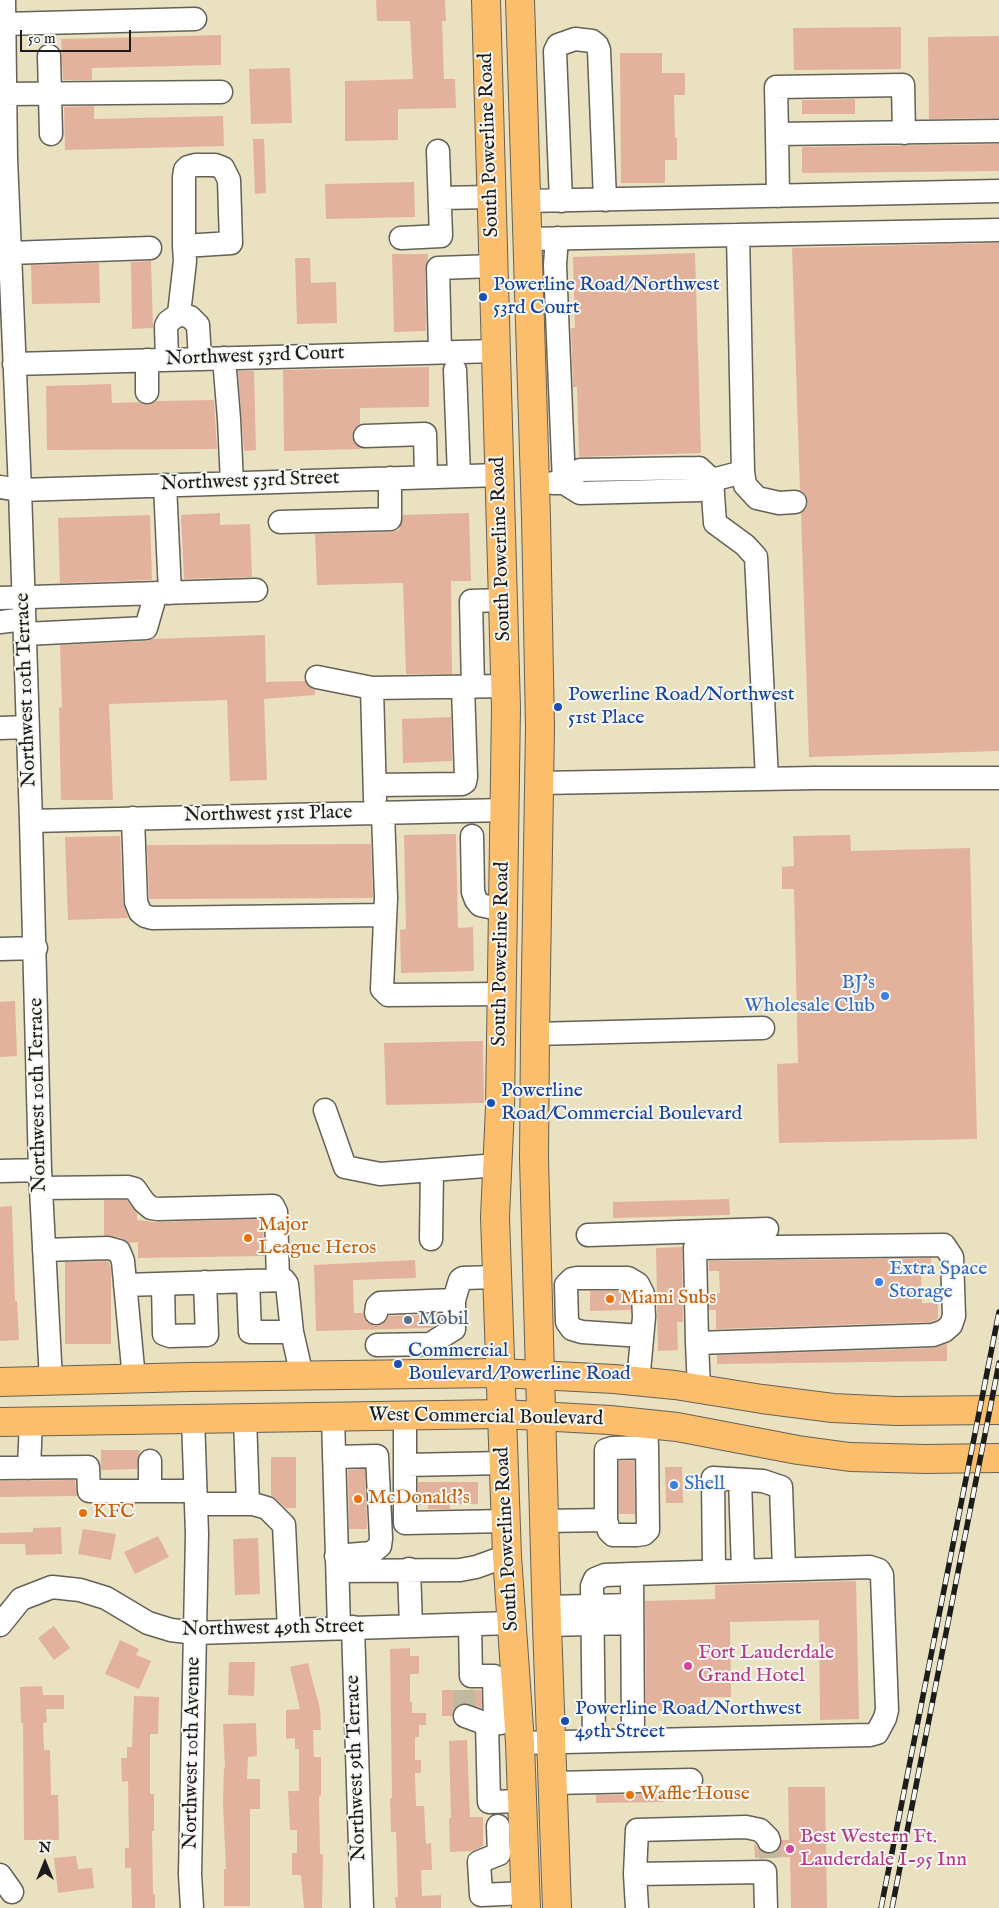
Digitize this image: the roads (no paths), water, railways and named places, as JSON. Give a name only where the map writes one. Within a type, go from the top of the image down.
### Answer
[{"type":"main road","name":"South Powerline Road","points":[[486,0],[506,686],[498,1165],[495,1217],[511,1624],[483,1682],[492,1724],[522,1801],[526,1900]]},
{"type":"main road","name":"South Powerline Road","points":[[520,0],[539,621],[540,783],[534,1159],[557,1908]]},
{"type":"main road","points":[[490,146],[506,182],[518,196],[526,201]]},
{"type":"main road","points":[[491,197],[507,209],[527,239]]},
{"type":"main road","points":[[500,475],[516,484],[536,517]]},
{"type":"main road","points":[[506,741],[524,774],[540,783]]},
{"type":"main road","points":[[505,810],[519,817],[538,840]]},
{"type":"main road","name":"West Commercial Boulevard","points":[[0,1382],[430,1374],[541,1374],[638,1382],[833,1408],[896,1411],[996,1409]]},
{"type":"main road","name":"West Commercial Boulevard","points":[[0,1422],[502,1414],[541,1417],[646,1435],[677,1426],[798,1450],[850,1457],[916,1459],[996,1458]]},
{"type":"street","name":"Northwest 10th Terrace","points":[[4,0],[5,94],[3,159],[10,253],[8,396],[10,488],[24,597],[36,948],[40,1179],[50,1381]]},
{"type":"street","points":[[4,24],[195,19]]},
{"type":"street","points":[[561,201],[555,51],[558,45],[575,39],[592,41],[599,50],[605,200]]},
{"type":"street","points":[[49,56],[51,134]]},
{"type":"street","points":[[778,196],[776,87],[904,85],[904,133]]},
{"type":"street","points":[[5,94],[221,92]]},
{"type":"street","points":[[777,134],[999,132]]},
{"type":"street","points":[[402,238],[441,236],[438,151]]},
{"type":"street","points":[[526,201],[999,191]]},
{"type":"street","points":[[440,198],[491,197]]},
{"type":"street","points":[[527,239],[999,230]]},
{"type":"street","points":[[738,235],[743,472],[745,485],[757,498],[778,503],[795,502]]},
{"type":"street","points":[[556,238],[555,265],[564,483]]},
{"type":"street","points":[[147,392],[166,326],[168,322],[179,314],[185,261],[184,246]]},
{"type":"street","points":[[10,253],[150,248]]},
{"type":"street","points":[[440,352],[438,268],[494,266]]},
{"type":"street","points":[[179,314],[190,317],[198,325],[200,359]]},
{"type":"street","name":"Northwest 53rd Court","points":[[9,351],[157,360],[497,351]]},
{"type":"street","points":[[224,358],[232,483]]},
{"type":"street","points":[[455,370],[459,476]]},
{"type":"street","points":[[365,436],[424,434],[426,477]]},
{"type":"street","points":[[535,484],[564,483],[580,470],[623,481],[698,468],[712,480],[715,523],[745,545],[756,557],[767,779]]},
{"type":"street","points":[[712,480],[743,472]]},
{"type":"street","name":"Northwest 53rd Street","points":[[10,488],[500,475]]},
{"type":"street","points":[[280,522],[390,519],[390,478]]},
{"type":"street","points":[[0,622],[25,627],[146,628],[163,593],[165,485]]},
{"type":"street","points":[[0,598],[256,590]]},
{"type":"street","points":[[461,811],[466,795],[462,784],[466,777],[471,601],[504,600]]},
{"type":"street","points":[[317,677],[372,688],[506,686]]},
{"type":"street","points":[[372,688],[375,785],[386,898],[382,989],[388,995],[501,994]]},
{"type":"street","points":[[0,728],[28,727]]},
{"type":"street","points":[[540,783],[767,779],[999,778]]},
{"type":"street","points":[[375,785],[462,784]]},
{"type":"street","name":"Northwest 51st Place","points":[[32,821],[505,810]]},
{"type":"street","points":[[133,818],[136,902],[140,912],[145,916],[152,918],[385,914]]},
{"type":"street","points":[[472,836],[473,892],[476,900],[480,905],[503,910]]},
{"type":"street","points":[[0,950],[36,948]]},
{"type":"street","points":[[535,1034],[764,1028]]},
{"type":"street","points":[[325,1110],[344,1167],[380,1174],[498,1165]]},
{"type":"street","points":[[431,1239],[432,1170]]},
{"type":"street","points":[[0,1171],[40,1179],[128,1187],[135,1189],[151,1208],[158,1209],[273,1206],[276,1212],[278,1279]]},
{"type":"street","points":[[588,1235],[767,1229]]},
{"type":"street","points":[[698,1343],[933,1335],[944,1332],[951,1325],[954,1316],[952,1257],[944,1245],[696,1248],[698,1389]]},
{"type":"street","points":[[44,1250],[117,1249],[123,1261],[134,1379]]},
{"type":"street","points":[[376,1329],[430,1344],[454,1328],[454,1300],[460,1280],[464,1278],[496,1277]]},
{"type":"street","points":[[638,1382],[642,1336],[643,1294],[638,1284],[628,1278],[577,1278],[566,1285],[567,1322],[572,1328],[582,1332],[642,1336]]},
{"type":"street","points":[[125,1285],[284,1280],[287,1284],[292,1332],[302,1376]]},
{"type":"street","points":[[248,1281],[250,1332],[292,1332]]},
{"type":"street","points":[[163,1284],[164,1334],[170,1336],[207,1335],[205,1282]]},
{"type":"street","points":[[377,1375],[376,1329],[377,1306],[380,1303],[454,1300]]},
{"type":"street","points":[[539,1323],[567,1322]]},
{"type":"street","points":[[430,1344],[430,1374]]},
{"type":"street","points":[[405,1416],[405,1523],[506,1520]]},
{"type":"street","name":"Northwest 9th Terrace","points":[[333,1417],[336,1563],[346,1627],[362,1908]]},
{"type":"street","name":"Northwest 10th Avenue","points":[[192,1908],[190,1874],[195,1633],[193,1418]]},
{"type":"street","points":[[245,1418],[248,1504]]},
{"type":"street","points":[[29,1468],[32,1421]]},
{"type":"street","points":[[646,1435],[648,1530],[644,1534],[614,1535],[609,1531],[606,1520],[606,1450],[646,1435]]},
{"type":"street","points":[[334,1458],[377,1456],[381,1538],[380,1546],[371,1554],[336,1563]]},
{"type":"street","points":[[150,1461],[150,1491]]},
{"type":"street","points":[[405,1465],[504,1463]]},
{"type":"street","points":[[0,1468],[88,1467],[89,1491],[150,1491],[263,1506],[284,1525],[289,1630]]},
{"type":"street","points":[[714,1571],[712,1478],[763,1481],[781,1487],[784,1569]]},
{"type":"street","points":[[740,1480],[743,1570]]},
{"type":"street","points":[[544,1520],[606,1520]]},
{"type":"street","points":[[336,1563],[409,1569],[460,1570],[476,1568],[507,1556]]},
{"type":"street","points":[[522,1801],[489,1802],[492,1724],[551,1742],[870,1735],[877,1733],[887,1710],[882,1575],[879,1570],[870,1567],[605,1575],[595,1579],[592,1586],[594,1741]]},
{"type":"street","points":[[409,1569],[411,1626]]},
{"type":"street","points":[[632,1574],[632,1740]]},
{"type":"street","name":"Northwest 49th Street","points":[[3,1616],[21,1599],[52,1587],[80,1590],[106,1598],[148,1623],[171,1630],[195,1633],[346,1627],[511,1624]]},
{"type":"street","points":[[547,1616],[632,1614]]},
{"type":"street","points":[[470,1625],[483,1682]]},
{"type":"street","points":[[552,1783],[691,1780]]},
{"type":"street","points":[[498,1826],[499,1854],[480,1862],[482,1895],[526,1900]]},
{"type":"street","points":[[637,1908],[635,1874],[637,1830],[746,1826],[760,1830],[768,1838],[766,1908]]},
{"type":"street","points":[[635,1874],[768,1857]]},
{"type":"tunnel","points":[[464,1690],[465,1716]]},
{"type":"tunnel","points":[[769,1841],[770,1858]]},
{"type":"railway","points":[[881,1908],[999,1312]]},
{"type":"railway","points":[[892,1908],[999,1363]]},
{"type":"place","name":"Powerline Road/Northwest 53rd Court","points":[[483,297]]},
{"type":"place","name":"Powerline Road/Northwest 51st Place","points":[[558,707]]},
{"type":"place","name":"BJ's Wholesale Club","points":[[885,996]]},
{"type":"place","name":"Powerline Road/Commercial Boulevard","points":[[491,1103]]},
{"type":"place","name":"Major League Heros","points":[[248,1238]]},
{"type":"place","name":"Extra Space Storage","points":[[879,1282]]},
{"type":"place","name":"Miami Subs","points":[[610,1299]]},
{"type":"place","name":"Mobil","points":[[408,1320]]},
{"type":"place","name":"Commercial Boulevard/Powerline Road","points":[[398,1364]]},
{"type":"place","name":"Shell","points":[[674,1485]]},
{"type":"place","name":"McDonald's","points":[[358,1499]]},
{"type":"place","name":"KFC","points":[[83,1513]]},
{"type":"place","name":"Fort Lauderdale Grand Hotel","points":[[688,1666]]},
{"type":"place","name":"Powerline Road/Northwest 49th Street","points":[[565,1721]]},
{"type":"place","name":"Waffle House","points":[[630,1795]]},
{"type":"place","name":"Best Western Ft. Lauderdale I-95 Inn","points":[[790,1849]]}]
